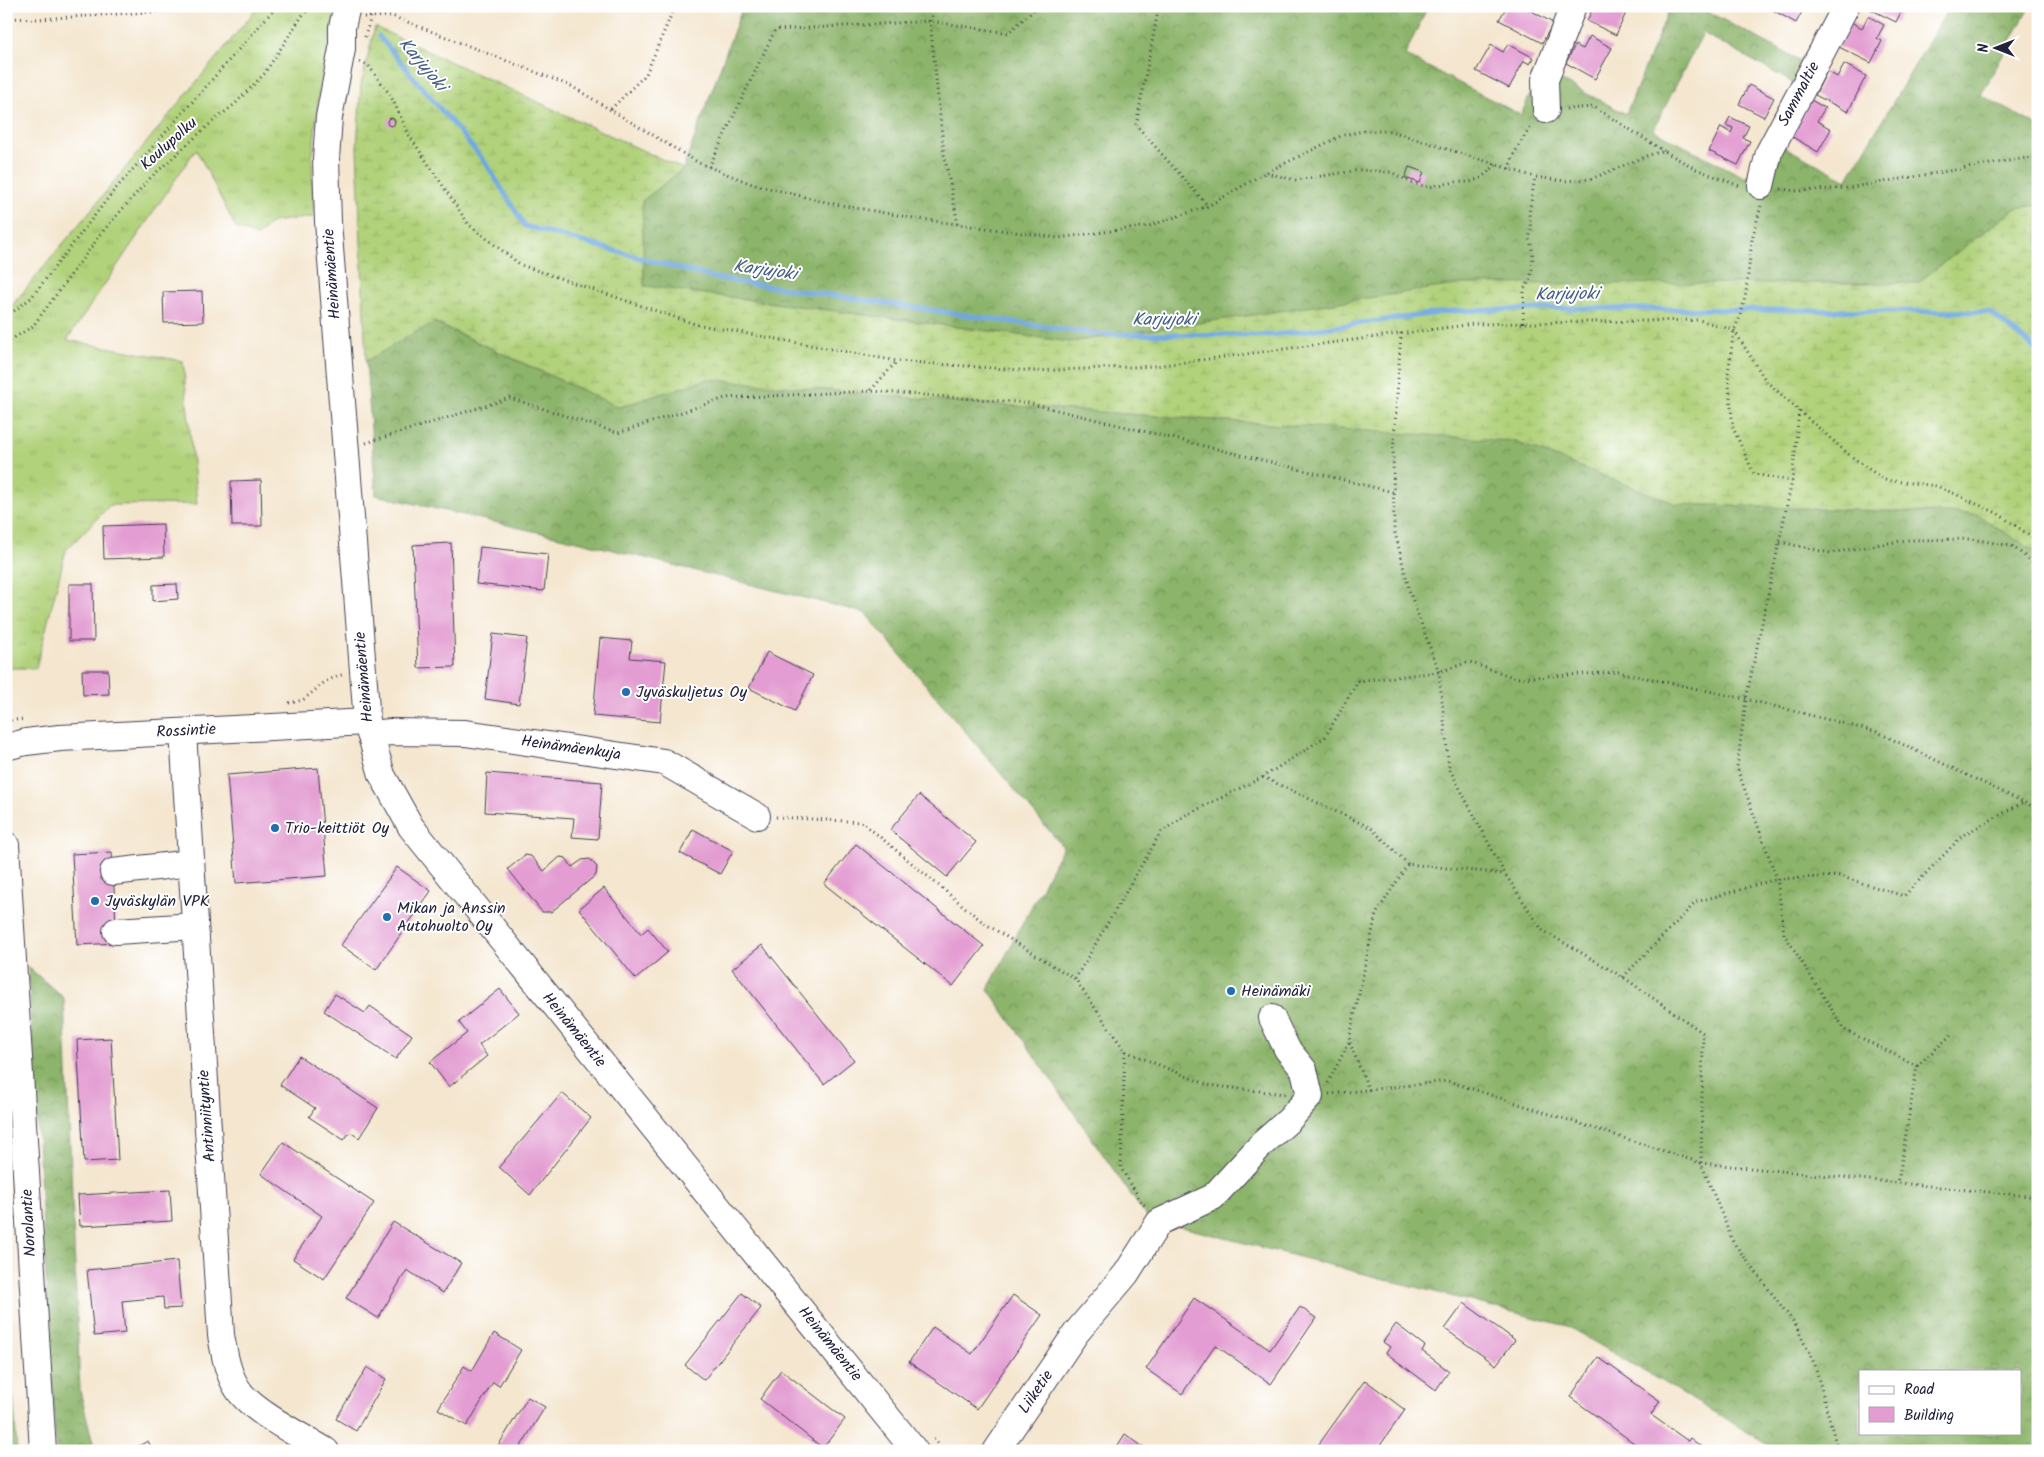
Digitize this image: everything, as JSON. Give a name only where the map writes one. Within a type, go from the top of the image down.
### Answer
[{"type":"street","points":[[1546,110],[1545,80],[1573,6]]},
{"type":"street","name":"Sammaltie","points":[[1764,186],[1769,152],[1846,6]]},
{"type":"street","name":"Heinämäentie","points":[[350,10],[355,48],[329,117],[326,159],[336,333],[368,728],[382,775],[412,827],[923,1443]]},
{"type":"street","name":"Rossintie","points":[[6,748],[26,742],[60,738],[182,732],[368,728]]},
{"type":"street","name":"Heinämäenkuja","points":[[368,728],[392,732],[465,733],[664,762],[757,816]]},
{"type":"street","name":"Antinniityntie","points":[[182,732],[220,1325],[226,1362],[236,1388],[252,1405],[326,1451]]},
{"type":"street","name":"Norolantie","points":[[6,845],[43,1451]]},
{"type":"street","points":[[113,872],[191,863]]},
{"type":"street","points":[[116,931],[195,926]]},
{"type":"street","points":[[1159,1222],[1213,1197],[1262,1144],[1316,1096],[1304,1070],[1287,1049],[1272,1018]]},
{"type":"street","name":"Liiketie","points":[[996,1451],[1076,1333],[1126,1274],[1159,1222]]},
{"type":"path","points":[[6,18],[38,19],[198,9],[216,6]]},
{"type":"path","points":[[6,317],[31,298],[112,193],[277,6]]},
{"type":"path","points":[[611,109],[646,74],[674,6]]},
{"type":"path","points":[[935,6],[930,21],[944,154],[958,224]]},
{"type":"path","points":[[709,167],[775,30],[930,21],[1008,34],[1038,6]]},
{"type":"path","points":[[1159,6],[1136,126],[1208,206]]},
{"type":"path","name":"Koulupolku","points":[[6,343],[33,326],[104,230],[148,180],[210,122],[235,104],[264,74],[304,13],[312,9],[350,10]]},
{"type":"path","points":[[357,70],[350,10],[392,16],[571,86],[673,148],[709,167],[752,184],[834,204],[1058,238],[1149,226],[1208,206],[1265,172],[1343,135],[1364,131],[1391,131],[1535,177],[1565,181],[1591,179],[1664,151]]},
{"type":"path","points":[[368,65],[391,96],[410,135],[469,225],[520,264],[695,324],[897,361],[1034,371],[1155,366],[1474,324],[1700,320],[1734,330],[1766,381],[1848,454],[1884,480],[1937,486],[1997,513],[2038,541]]},
{"type":"path","points":[[1509,169],[1524,136],[1546,110],[1594,107],[1696,169],[1740,186],[1764,186],[1797,191],[1846,188],[2038,156]]},
{"type":"path","points":[[1265,172],[1296,180],[1360,170],[1391,172],[1412,183],[1429,187],[1456,182],[1470,182],[1481,178],[1496,165]]},
{"type":"path","points":[[1523,323],[1524,289],[1530,282],[1533,248],[1528,239],[1531,231],[1529,214],[1535,177]]},
{"type":"path","points":[[1764,186],[1752,239],[1741,315],[1734,330],[1728,374],[1733,428],[1754,474],[1792,481]]},
{"type":"path","points":[[1401,333],[1393,456],[1394,529],[1410,593],[1439,672],[1449,768],[1504,874],[1542,930],[1623,978],[1704,1033],[1701,1163],[1733,1242],[1795,1324],[1803,1340],[1814,1365],[1838,1451]]},
{"type":"path","points":[[871,391],[897,361]]},
{"type":"path","points":[[366,443],[510,398],[618,433],[725,398],[871,391],[1028,403],[1393,492]]},
{"type":"path","points":[[1799,411],[1792,481],[1746,699],[1738,768],[1777,879],[1784,934],[1845,1030],[1917,1066]]},
{"type":"path","points":[[366,433],[367,453]]},
{"type":"path","points":[[1780,542],[1830,553],[1906,540],[1972,539],[2012,546],[2038,566]]},
{"type":"path","points":[[1076,979],[1160,832],[1186,815],[1263,777],[1325,737],[1358,681],[1439,672],[1469,662],[1516,678],[1618,672],[1746,699],[1877,732],[2038,809]]},
{"type":"path","points":[[288,703],[303,700],[326,681],[342,674],[363,672]]},
{"type":"path","points":[[6,721],[31,718]]},
{"type":"path","points":[[1263,777],[1371,828],[1408,864],[1504,874]]},
{"type":"path","points":[[1623,978],[1696,902],[1777,879],[1839,876],[1904,896],[1963,836],[2024,802]]},
{"type":"path","points":[[757,816],[862,822],[984,923],[1076,979],[1125,1051],[1208,1085],[1316,1096],[1448,1081],[1701,1163],[2038,1198]]},
{"type":"path","points":[[1316,1096],[1349,1041],[1376,914],[1408,864]]},
{"type":"path","points":[[1898,1183],[1917,1066],[1951,1035]]},
{"type":"path","points":[[1349,1041],[1369,1090]]},
{"type":"path","points":[[1125,1051],[1121,1168],[1140,1201],[1159,1222]]},
{"type":"path","points":[[923,1443],[944,1451]]},
{"type":"green space","points":[[259,6],[336,6],[319,91],[312,163],[314,217],[272,222],[257,236],[236,228],[196,149],[67,340],[183,361],[197,504],[110,505],[66,550],[36,668],[6,668],[6,309],[10,308]]},
{"type":"green space","points":[[743,6],[1428,6],[1405,55],[1521,115],[1541,70],[1626,114],[1668,12],[1657,6],[1697,6],[1807,64],[1795,84],[1703,33],[1653,130],[1746,178],[1767,138],[1847,180],[1950,6],[2030,6],[1981,95],[2038,126],[2038,205],[2016,208],[1917,283],[1462,284],[1071,342],[644,286],[642,201],[683,169]]},
{"type":"green space","points":[[375,27],[683,169],[642,201],[644,286],[1071,342],[1462,284],[1917,283],[2016,208],[2038,205],[2038,554],[1976,514],[1677,504],[1513,441],[958,402],[708,379],[619,407],[434,322],[366,361],[357,148],[361,85]]},
{"type":"green space","points":[[433,322],[619,407],[708,379],[958,402],[1513,441],[1677,504],[1976,514],[2038,554],[2038,1451],[1780,1451],[1567,1326],[1147,1218],[988,989],[1063,847],[865,613],[577,541],[376,495],[366,361]]},
{"type":"green space","points":[[28,967],[64,998],[80,1391],[95,1451],[56,1451]]},
{"type":"green space","points":[[6,1280],[17,1451],[6,1451]]},
{"type":"building","points":[[1507,6],[1523,6],[1553,23],[1542,43],[1499,20]]},
{"type":"building","points":[[1594,6],[1629,6],[1616,35],[1587,21]]},
{"type":"building","points":[[1770,6],[1805,6],[1796,23],[1769,8]]},
{"type":"building","points":[[1870,6],[1904,6],[1896,22],[1868,8]]},
{"type":"building","points":[[1868,16],[1884,25],[1877,38],[1882,41],[1871,63],[1839,47],[1851,22],[1862,28]]},
{"type":"building","points":[[1590,36],[1612,48],[1595,79],[1566,63],[1575,45],[1583,49]]},
{"type":"building","points":[[1508,44],[1534,58],[1530,64],[1524,61],[1509,88],[1476,71],[1491,45],[1503,52]]},
{"type":"building","points":[[1844,64],[1866,76],[1848,112],[1815,95],[1827,71],[1837,77]]},
{"type":"building","points":[[1749,85],[1774,98],[1764,117],[1739,104]]},
{"type":"building","points":[[1811,100],[1825,108],[1817,121],[1831,129],[1818,152],[1791,136]]},
{"type":"building","points":[[1730,117],[1749,126],[1743,138],[1750,141],[1738,165],[1709,151],[1721,127],[1731,133],[1733,128],[1726,125]]},
{"type":"building","points":[[391,118],[395,122],[391,126],[387,122]]},
{"type":"building","points":[[1409,167],[1424,172],[1420,183],[1405,178]]},
{"type":"building","points":[[202,291],[203,322],[164,323],[163,292]]},
{"type":"building","points":[[261,480],[262,526],[232,526],[231,481]]},
{"type":"building","points":[[163,524],[164,557],[104,559],[103,526]]},
{"type":"building","points":[[451,543],[455,667],[418,668],[413,545]]},
{"type":"building","points":[[480,547],[548,554],[544,591],[476,584]]},
{"type":"building","points":[[69,584],[93,584],[94,641],[69,641]]},
{"type":"building","points":[[177,584],[178,599],[153,601],[153,585]]},
{"type":"building","points":[[493,634],[527,638],[519,704],[485,699]]},
{"type":"building","points":[[600,638],[632,641],[630,658],[666,661],[660,722],[593,716]]},
{"type":"building","points":[[767,652],[813,675],[795,711],[749,688]]},
{"type":"building","points":[[82,670],[108,670],[109,694],[83,695]]},
{"type":"building","points":[[318,768],[327,876],[236,883],[227,775]]},
{"type":"building","points":[[487,773],[602,782],[598,839],[572,837],[574,818],[485,812]]},
{"type":"building","points":[[919,795],[976,842],[947,877],[890,830]]},
{"type":"building","points":[[693,829],[733,851],[720,874],[680,853]]},
{"type":"building","points":[[856,844],[984,946],[953,986],[824,884]]},
{"type":"building","name":"Jyväskylän VPK","points":[[112,852],[117,943],[77,945],[72,854]]},
{"type":"building","points":[[525,855],[531,856],[544,871],[560,857],[566,858],[572,867],[582,860],[590,859],[597,867],[596,875],[551,912],[542,912],[508,869]]},
{"type":"building","points":[[397,867],[431,891],[376,970],[341,945]]},
{"type":"building","points":[[604,888],[641,934],[648,928],[668,952],[636,979],[579,909]]},
{"type":"building","points":[[762,945],[854,1060],[824,1084],[732,969]]},
{"type":"building","points":[[500,989],[519,1013],[479,1045],[487,1056],[449,1087],[430,1062],[467,1033],[459,1022]]},
{"type":"building","points":[[335,994],[365,1013],[370,1006],[412,1035],[396,1059],[324,1011]]},
{"type":"building","points":[[111,1038],[118,1160],[84,1162],[77,1040]]},
{"type":"building","points":[[299,1056],[378,1108],[359,1138],[350,1132],[344,1140],[309,1117],[315,1108],[280,1085]]},
{"type":"building","points":[[562,1093],[591,1118],[530,1195],[499,1167]]},
{"type":"building","points":[[283,1142],[374,1203],[324,1279],[293,1259],[322,1216],[261,1174]]},
{"type":"building","points":[[170,1190],[172,1221],[80,1226],[78,1195]]},
{"type":"building","points":[[393,1222],[461,1263],[443,1293],[407,1270],[378,1318],[346,1298]]},
{"type":"building","points":[[177,1261],[181,1308],[164,1309],[163,1297],[122,1301],[125,1333],[94,1336],[87,1270]]},
{"type":"building","points":[[742,1293],[761,1308],[704,1380],[685,1365]]},
{"type":"building","points":[[1013,1295],[1042,1315],[977,1409],[909,1362],[933,1327],[972,1354]]},
{"type":"building","points":[[1194,1298],[1270,1350],[1300,1307],[1316,1318],[1271,1384],[1215,1345],[1182,1394],[1146,1369]]},
{"type":"building","points":[[1464,1303],[1515,1340],[1496,1365],[1445,1329]]},
{"type":"building","points":[[1396,1324],[1425,1346],[1422,1351],[1449,1371],[1436,1390],[1386,1353],[1390,1347],[1383,1342]]},
{"type":"building","points":[[494,1333],[521,1350],[499,1386],[493,1382],[467,1426],[438,1409],[464,1366],[472,1371]]},
{"type":"building","points":[[1598,1357],[1660,1401],[1651,1415],[1688,1441],[1690,1438],[1707,1451],[1645,1451],[1570,1397]]},
{"type":"building","points":[[367,1367],[386,1379],[356,1431],[336,1419]]},
{"type":"building","points":[[781,1370],[845,1419],[823,1448],[760,1399]]},
{"type":"building","points":[[1365,1380],[1405,1410],[1376,1451],[1314,1451]]},
{"type":"building","points":[[528,1397],[545,1407],[518,1451],[495,1451]]},
{"type":"building","points":[[1125,1434],[1149,1451],[1114,1451]]},
{"type":"building","points":[[148,1441],[153,1451],[129,1451]]},
{"type":"waterway","name":"Karjujoki","points":[[379,36],[485,162],[525,226],[714,278],[1095,334],[1274,335],[1452,311],[1571,308],[1990,312],[2038,351]]},
{"type":"place","name":"Jyväskuljetus Oy","points":[[626,692]]},
{"type":"place","name":"Trio-keittiöt Oy","points":[[275,828]]},
{"type":"place","name":"Jyväskylän VPK","points":[[95,901]]},
{"type":"place","name":"Mikan ja Anssin Autohuolto Oy","points":[[387,917]]},
{"type":"place","name":"Heinämäki","points":[[1231,991]]}]
